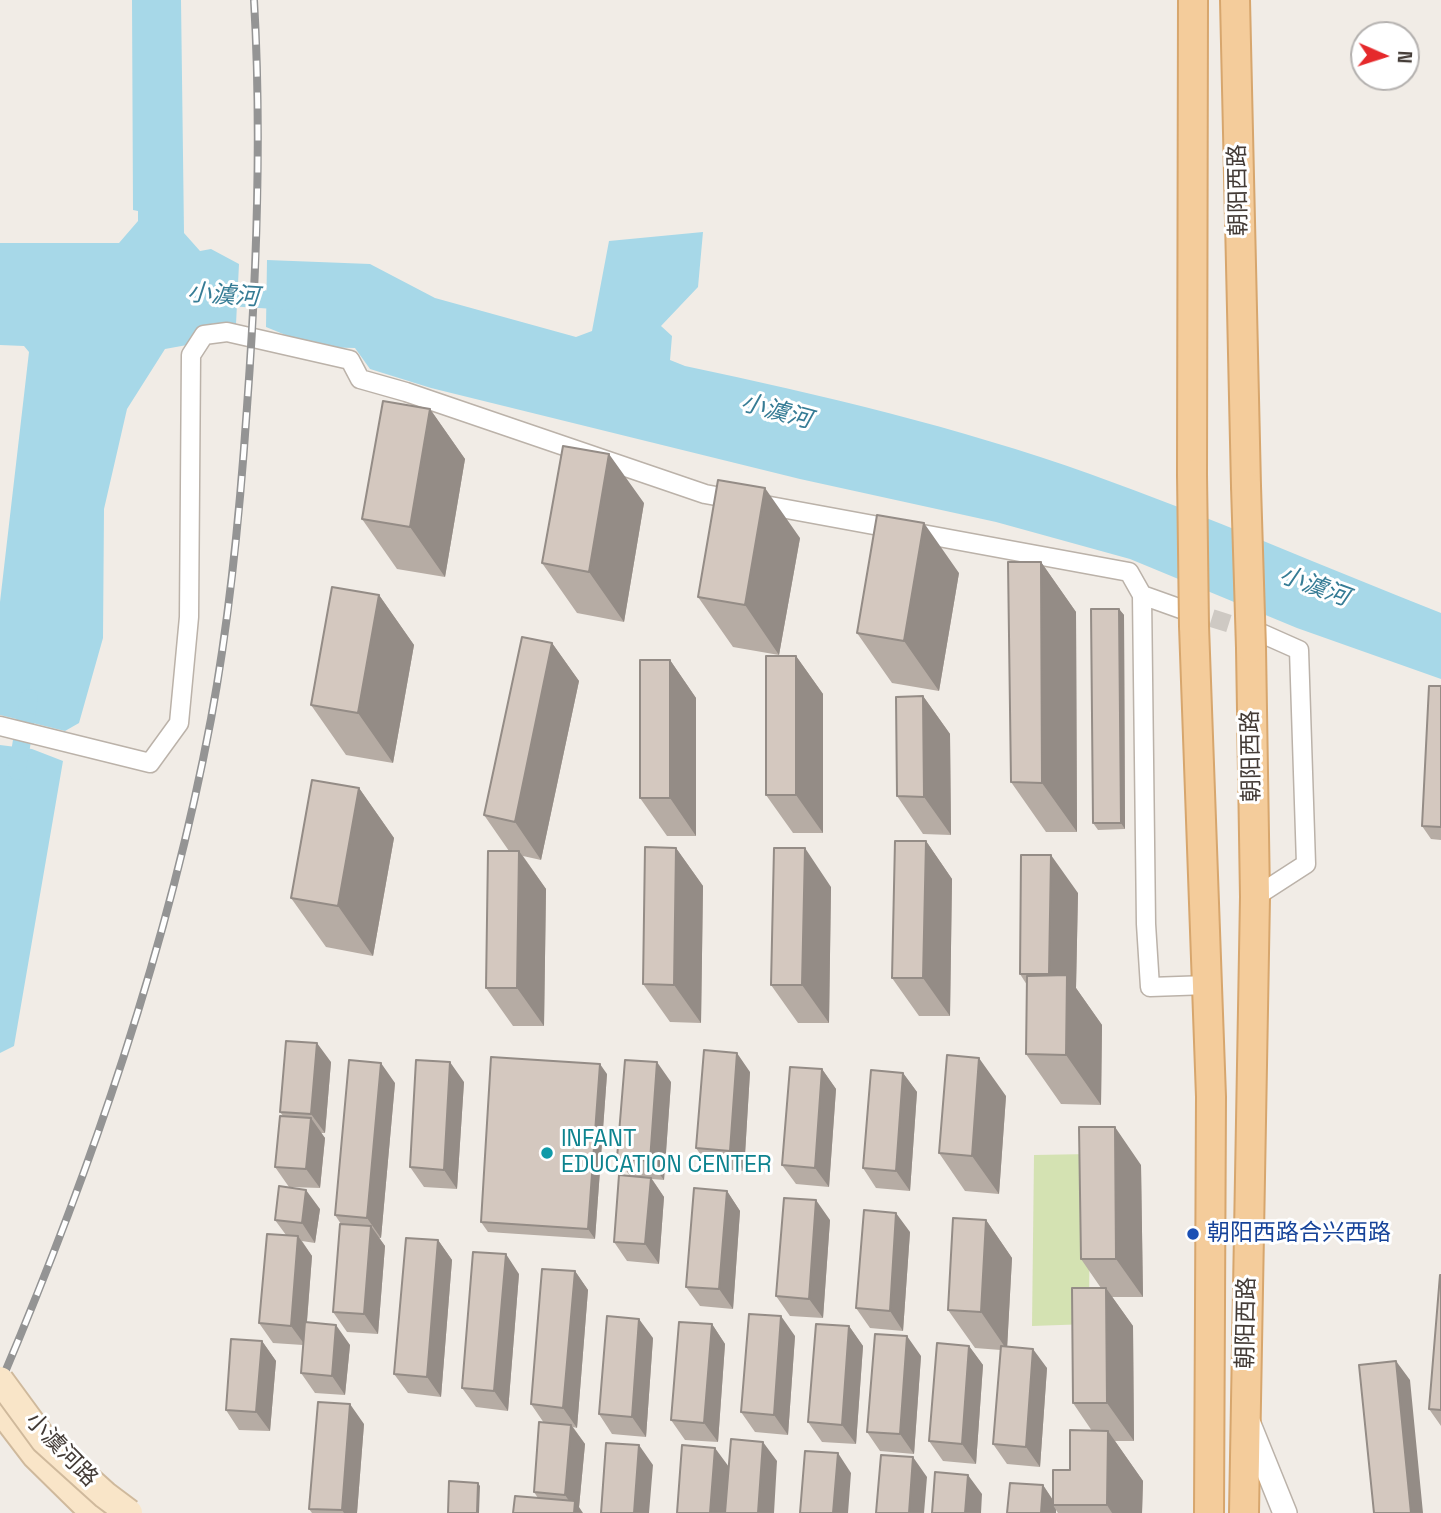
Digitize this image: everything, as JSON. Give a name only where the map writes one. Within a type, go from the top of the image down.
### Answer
[{"type":"main road","name":"朝阳西路","points":[[1193,0],[1189,618],[1208,985],[1209,1513]]},
{"type":"main road","name":"朝阳西路","points":[[1235,0],[1245,486],[1257,641],[1244,1513]]},
{"type":"main road","name":"小澞河路","points":[[0,1380],[44,1440],[104,1495],[130,1513]]},
{"type":"main road","name":"小澞河路","points":[[0,1409],[35,1455],[94,1513]]},
{"type":"street","points":[[0,726],[150,763],[179,723],[189,617],[191,355],[204,335],[227,332],[350,360],[360,379],[406,392],[705,494],[1129,572],[1142,595],[1146,924],[1150,987],[1208,985]]},
{"type":"street","points":[[1142,595],[1189,618]]},
{"type":"street","points":[[1255,897],[1306,864],[1299,650],[1257,641]]},
{"type":"street","points":[[1245,1415],[1285,1513]]},
{"type":"green space","points":[[1090,1154],[1089,1324],[1032,1326],[1034,1155]]},
{"type":"water","points":[[132,0],[181,0],[184,233],[200,251],[211,249],[239,264],[236,324],[214,323],[198,332],[187,345],[165,349],[127,409],[104,509],[103,638],[79,723],[65,731],[0,715],[0,602],[29,352],[24,346],[0,345],[0,243],[119,243],[138,221],[138,211],[133,210]]},
{"type":"water","points":[[703,232],[698,287],[661,326],[672,336],[670,360],[685,366],[889,413],[1040,457],[1178,507],[1441,613],[1441,679],[1297,628],[1130,559],[996,522],[800,479],[431,388],[370,369],[355,348],[315,347],[266,327],[267,260],[370,264],[435,298],[576,337],[592,331],[609,241]]},
{"type":"water","points":[[0,745],[32,749],[63,761],[14,1046],[0,1053]]},
{"type":"building","points":[[383,401],[430,409],[410,527],[362,519]]},
{"type":"building","points":[[563,446],[609,454],[589,572],[542,563]]},
{"type":"building","points":[[718,480],[765,488],[745,605],[698,597]]},
{"type":"building","points":[[877,515],[924,523],[904,641],[857,633]]},
{"type":"building","points":[[1008,562],[1041,562],[1042,783],[1011,782]]},
{"type":"building","points":[[332,587],[379,595],[358,713],[311,705]]},
{"type":"building","points":[[1091,609],[1119,609],[1121,823],[1093,823]]},
{"type":"building","points":[[522,637],[552,643],[515,822],[484,815]]},
{"type":"building","points":[[766,656],[796,656],[796,795],[766,795]]},
{"type":"building","points":[[640,660],[670,660],[670,798],[640,798]]},
{"type":"building","points":[[1429,686],[1441,686],[1441,827],[1422,826]]},
{"type":"building","points":[[923,696],[924,797],[897,796],[896,697]]},
{"type":"building","points":[[312,780],[359,788],[338,906],[291,898]]},
{"type":"building","points":[[895,841],[926,841],[923,978],[892,978]]},
{"type":"building","points":[[645,847],[676,848],[674,985],[643,984]]},
{"type":"building","points":[[774,848],[805,848],[802,985],[771,985]]},
{"type":"building","points":[[488,851],[519,851],[517,988],[486,988]]},
{"type":"building","points":[[1021,855],[1051,855],[1049,974],[1020,974]]},
{"type":"building","points":[[1067,975],[1066,1055],[1026,1054],[1027,976]]},
{"type":"building","points":[[286,1041],[317,1043],[311,1114],[280,1112]]},
{"type":"building","points":[[704,1050],[737,1053],[730,1151],[696,1148]]},
{"type":"building","points":[[947,1055],[979,1058],[972,1156],[939,1153]]},
{"type":"building","name":"INFANT EDUCATION CENTER","points":[[491,1057],[600,1064],[588,1229],[481,1222]]},
{"type":"building","points":[[349,1060],[381,1063],[367,1218],[335,1215]]},
{"type":"building","points":[[416,1060],[450,1062],[444,1170],[410,1167]]},
{"type":"building","points":[[625,1060],[657,1062],[650,1161],[617,1158]]},
{"type":"building","points":[[790,1067],[822,1069],[815,1168],[782,1165]]},
{"type":"building","points":[[871,1070],[903,1073],[896,1171],[863,1168]]},
{"type":"building","points":[[280,1116],[311,1118],[306,1169],[275,1167]]},
{"type":"building","points":[[1079,1127],[1115,1127],[1116,1259],[1081,1259]]},
{"type":"building","points":[[619,1175],[651,1178],[645,1244],[614,1242]]},
{"type":"building","points":[[279,1186],[306,1190],[302,1223],[275,1220]]},
{"type":"building","points":[[694,1188],[727,1191],[719,1289],[686,1287]]},
{"type":"building","points":[[784,1198],[816,1200],[809,1299],[776,1296]]},
{"type":"building","points":[[864,1210],[896,1213],[890,1311],[856,1308]]},
{"type":"building","points":[[953,1218],[986,1220],[981,1312],[948,1310]]},
{"type":"building","points":[[340,1224],[371,1226],[364,1314],[333,1312]]},
{"type":"building","points":[[267,1234],[298,1236],[291,1326],[259,1323]]},
{"type":"building","points":[[406,1238],[438,1240],[427,1377],[394,1374]]},
{"type":"building","points":[[473,1252],[506,1254],[494,1391],[462,1388]]},
{"type":"building","points":[[542,1269],[575,1271],[563,1408],[531,1404]]},
{"type":"building","points":[[1441,1275],[1441,1410],[1429,1409]]},
{"type":"building","points":[[1072,1288],[1106,1288],[1107,1403],[1073,1403]]},
{"type":"building","points":[[749,1314],[781,1316],[774,1415],[741,1412]]},
{"type":"building","points":[[607,1316],[639,1319],[632,1417],[599,1414]]},
{"type":"building","points":[[305,1322],[336,1325],[332,1376],[301,1373]]},
{"type":"building","points":[[679,1322],[712,1324],[704,1423],[671,1420]]},
{"type":"building","points":[[816,1324],[849,1326],[842,1425],[808,1422]]},
{"type":"building","points":[[875,1334],[907,1336],[900,1434],[867,1432]]},
{"type":"building","points":[[231,1339],[262,1341],[256,1412],[226,1410]]},
{"type":"building","points":[[937,1343],[969,1346],[962,1444],[929,1441]]},
{"type":"building","points":[[1001,1346],[1033,1349],[1026,1447],[993,1444]]},
{"type":"building","points":[[1396,1361],[1411,1513],[1374,1513],[1359,1365]]},
{"type":"building","points":[[318,1402],[350,1404],[342,1510],[309,1509]]},
{"type":"building","points":[[539,1422],[571,1425],[565,1495],[534,1492]]},
{"type":"building","points":[[1070,1430],[1108,1431],[1107,1505],[1053,1505],[1053,1470],[1070,1470]]},
{"type":"building","points":[[731,1439],[763,1442],[758,1513],[725,1513]]},
{"type":"building","points":[[606,1443],[639,1445],[634,1513],[601,1513]]},
{"type":"building","points":[[682,1445],[715,1448],[710,1513],[677,1513]]},
{"type":"building","points":[[805,1451],[838,1453],[833,1513],[800,1513]]},
{"type":"building","points":[[881,1455],[913,1457],[909,1513],[876,1513]]},
{"type":"building","points":[[935,1472],[968,1475],[965,1513],[932,1513]]},
{"type":"building","points":[[449,1481],[478,1483],[477,1513],[448,1513]]},
{"type":"building","points":[[1010,1483],[1043,1485],[1041,1513],[1007,1513]]},
{"type":"building","points":[[515,1496],[575,1501],[574,1513],[513,1513]]},
{"type":"waterway","name":"小澞河","points":[[214,296],[290,301]]},
{"type":"waterway","points":[[17,771],[29,698]]},
{"type":"tunnel","points":[[1186,610],[1259,633]]},
{"type":"railway","points":[[0,1384],[65,1222],[124,1057],[173,889],[211,719],[233,563],[250,356],[258,153],[254,0]]},
{"type":"place","name":"INFANT EDUCATION CENTER","points":[[547,1153]]},
{"type":"place","name":"朝阳西路合兴西路","points":[[1193,1234]]}]
